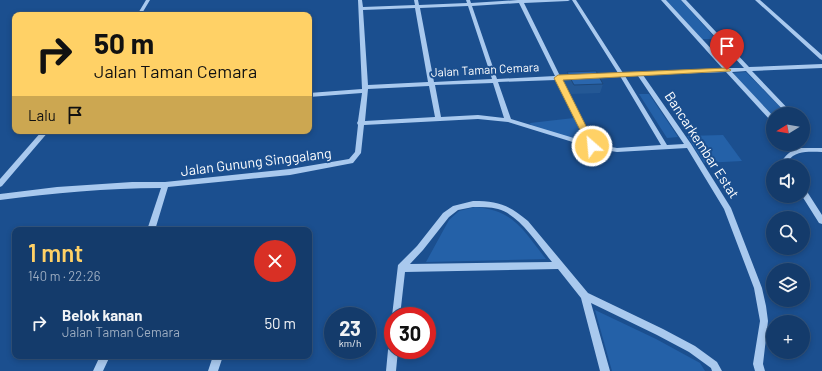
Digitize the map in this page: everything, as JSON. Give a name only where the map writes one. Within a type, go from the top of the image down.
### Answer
[{"type":"street","points":[[141,12],[148,0]]},
{"type":"street","name":"Jalan Gunung Singgalang","points":[[0,197],[57,190],[132,185],[166,185],[290,172],[351,161],[358,153],[365,89],[360,0]]},
{"type":"street","points":[[416,0],[438,119]]},
{"type":"street","points":[[360,8],[469,2],[568,0]]},
{"type":"street","points":[[574,0],[622,75],[665,147]]},
{"type":"street","points":[[663,0],[766,112]]},
{"type":"street","points":[[683,0],[783,107]]},
{"type":"street","points":[[757,0],[822,58]]},
{"type":"street","points":[[521,1],[592,146]]},
{"type":"street","points":[[469,2],[508,120]]},
{"type":"street","points":[[586,76],[640,75],[822,66]]},
{"type":"street","name":"Bancarkembar Estat","points":[[640,75],[689,146],[727,208],[758,288],[764,321],[758,364],[760,371]]},
{"type":"street","name":"Jalan Taman Cemara","points":[[312,95],[432,84],[579,77]]},
{"type":"street","points":[[360,124],[478,117],[508,120],[592,146],[617,150],[689,146]]},
{"type":"street","points":[[0,184],[43,134]]},
{"type":"street","points":[[786,159],[788,156],[797,151],[822,150]]},
{"type":"street","points":[[152,227],[166,185]]},
{"type":"street","points":[[810,203],[822,221]]},
{"type":"street","points":[[397,307],[401,268],[420,248],[446,215],[456,208],[479,204],[502,207],[513,213],[525,223],[585,296],[685,346],[714,365],[717,371]]},
{"type":"street","points":[[401,268],[558,265]]},
{"type":"street","points":[[585,296],[605,371]]},
{"type":"street","points":[[98,371],[104,359]]},
{"type":"street","points":[[213,371],[217,359]]},
{"type":"street","points":[[391,371],[392,359]]},
{"type":"shaded area","points":[[666,0],[681,0],[716,39],[702,39]]},
{"type":"shaded area","points":[[746,72],[780,107],[766,107],[766,109],[733,73]]},
{"type":"shaded area","points":[[639,94],[649,94],[678,137],[667,138]]},
{"type":"shaded area","points":[[574,118],[586,143],[532,129],[530,123]]},
{"type":"shaded area","points":[[723,135],[742,161],[704,163],[687,136]]},
{"type":"shaded area","points":[[475,207],[499,212],[509,217],[524,231],[546,259],[426,262],[449,220],[459,211]]},
{"type":"shaded area","points":[[595,310],[656,339],[700,363],[705,371],[612,371]]},
{"type":"building","points":[[596,71],[603,84],[574,85],[567,72]]},
{"type":"route","points":[[592,146],[558,78],[727,70]]}]
